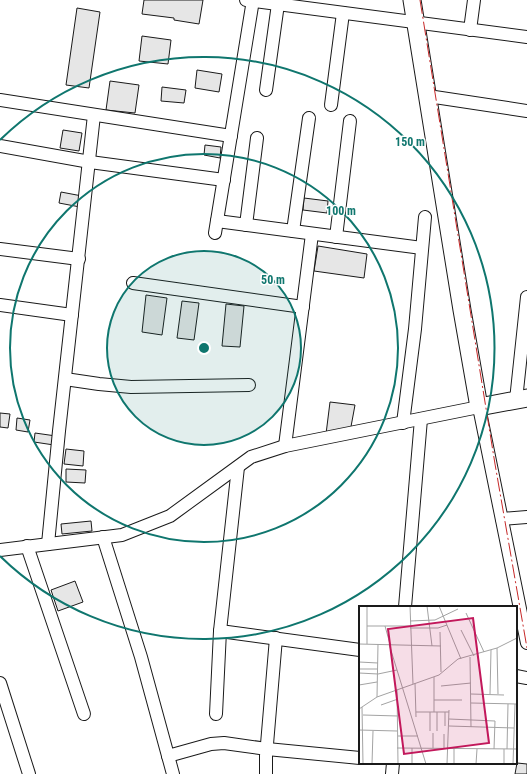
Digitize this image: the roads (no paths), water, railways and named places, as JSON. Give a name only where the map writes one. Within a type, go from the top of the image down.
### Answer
[{"type":"street","points":[[422,248],[246,225],[216,227],[231,136],[250,0],[527,37]]},
{"type":"street","points":[[412,0],[462,310],[527,643]]},
{"type":"street","points":[[470,30],[474,0]]},
{"type":"street","points":[[266,90],[278,4]]},
{"type":"street","points":[[331,105],[343,13]]},
{"type":"street","points":[[428,96],[527,111]]},
{"type":"street","points":[[0,100],[231,136]]},
{"type":"street","points":[[48,544],[94,115]]},
{"type":"street","points":[[294,231],[309,118]]},
{"type":"street","points":[[336,237],[350,121]]},
{"type":"street","points":[[246,225],[257,138]]},
{"type":"street","points":[[0,146],[90,162],[224,180]]},
{"type":"street","points":[[403,423],[415,329],[425,217]]},
{"type":"street","points":[[285,446],[312,234]]},
{"type":"street","points":[[0,249],[78,259]]},
{"type":"street","points":[[133,283],[303,307]]},
{"type":"street","points":[[0,550],[122,535],[170,516],[251,457],[285,446],[522,399],[527,297]]},
{"type":"street","points":[[0,305],[72,315]]},
{"type":"street","points":[[65,379],[130,387],[248,385]]},
{"type":"street","points":[[405,606],[421,419]]},
{"type":"street","points":[[216,714],[220,631],[238,467]]},
{"type":"street","points":[[502,519],[527,517]]},
{"type":"street","points":[[104,537],[141,657],[172,774]]},
{"type":"street","points":[[27,546],[84,714]]},
{"type":"street","points":[[220,631],[359,650]]},
{"type":"street","points":[[266,774],[276,638]]},
{"type":"street","points":[[517,676],[527,678]]},
{"type":"street","points":[[0,683],[29,774]]},
{"type":"street","points":[[168,756],[211,744],[224,743],[267,749],[359,758]]},
{"type":"street","points":[[392,774],[393,764]]}]
